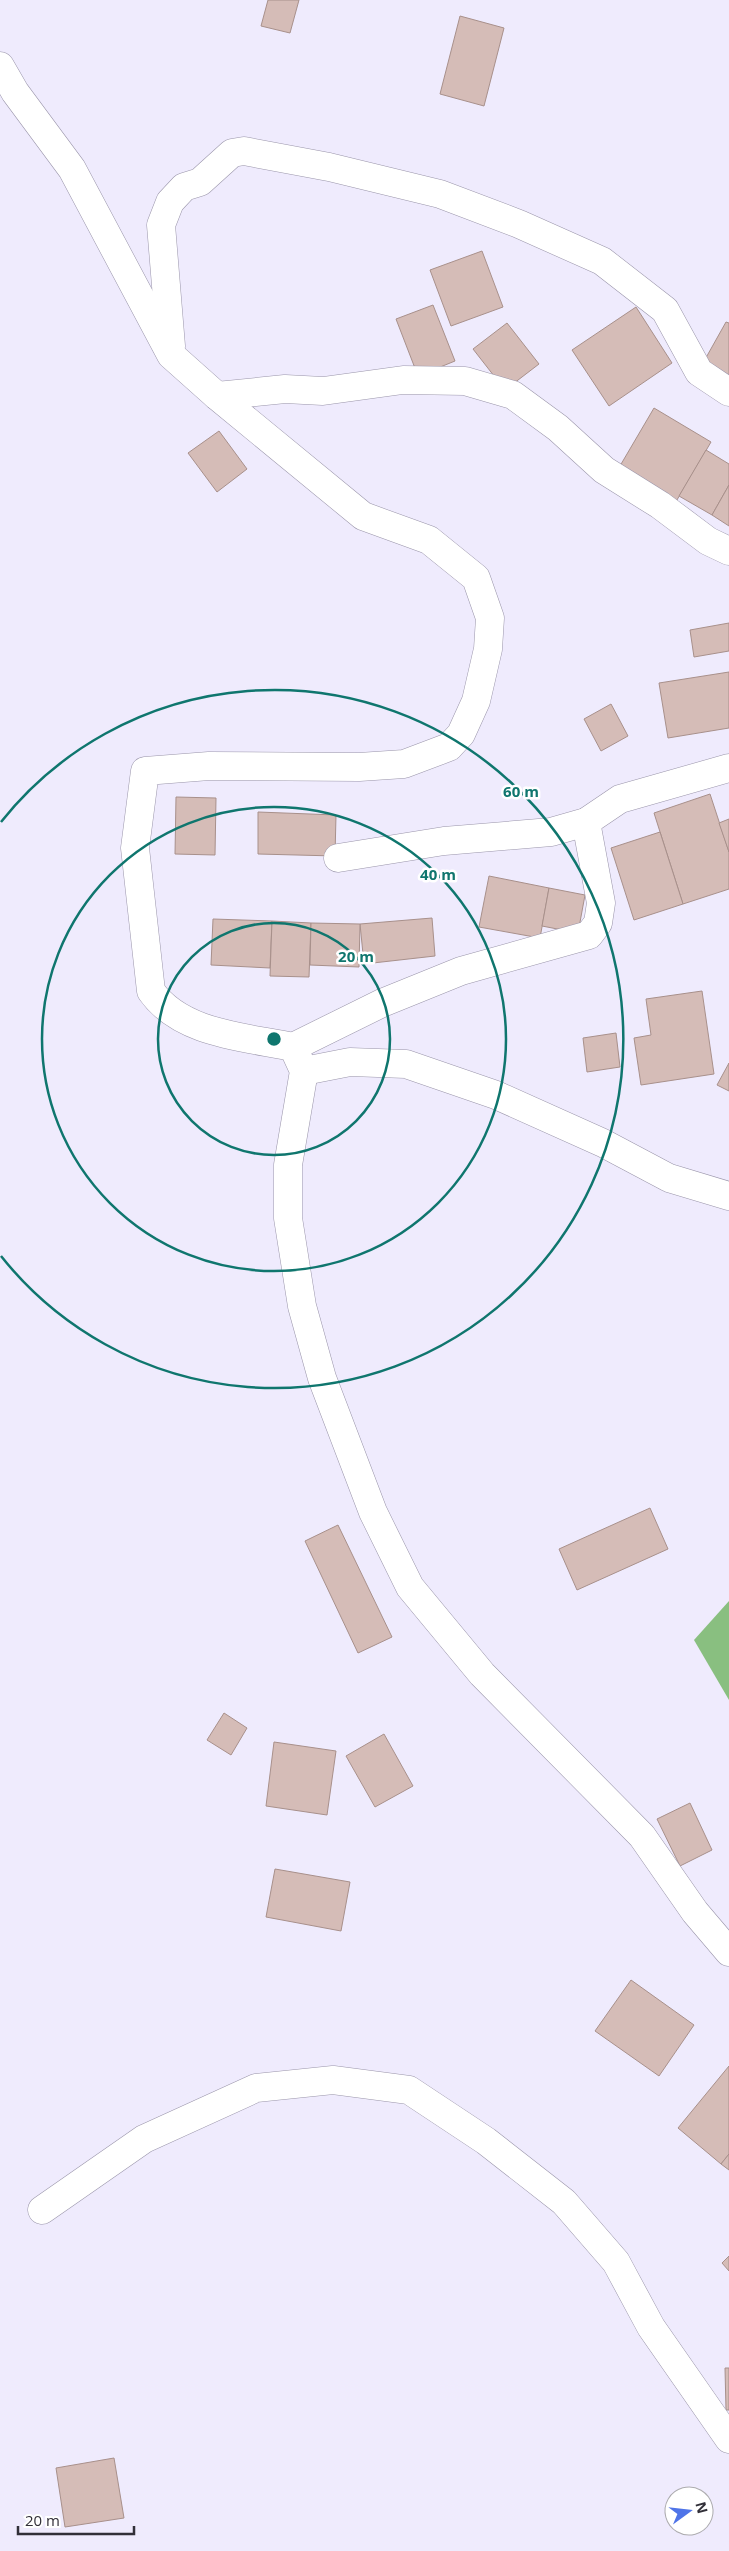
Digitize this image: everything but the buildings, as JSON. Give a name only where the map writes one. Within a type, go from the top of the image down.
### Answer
[{"type":"street","points":[[0,66],[15,92],[72,169],[171,356],[363,516],[429,540],[476,578],[490,618],[488,649],[476,701],[461,734],[449,747],[404,764],[360,768],[209,766],[145,771],[135,848],[151,991],[159,1002],[186,1021],[220,1031],[293,1046],[382,1003],[461,971],[589,935],[598,923],[601,903],[586,822]]},
{"type":"street","points":[[171,356],[162,224],[170,202],[184,187],[200,182],[232,152],[244,151],[329,167],[440,194],[519,224],[602,261],[665,310],[699,372],[729,392]]},
{"type":"street","points":[[217,396],[285,389],[323,390],[403,380],[466,381],[513,395],[558,428],[604,470],[660,506],[708,541],[729,551]]},
{"type":"street","points":[[338,858],[444,841],[551,832],[586,822],[620,800],[729,768]]},
{"type":"street","points":[[293,1046],[304,1071],[288,1165],[288,1218],[302,1306],[322,1378],[373,1512],[410,1587],[482,1674],[642,1836],[695,1912],[729,1952]]},
{"type":"street","points":[[304,1071],[350,1062],[406,1064],[496,1095],[603,1143],[669,1178],[729,1196]]},
{"type":"street","points":[[42,2210],[144,2140],[256,2088],[333,2080],[409,2090],[486,2141],[564,2202],[616,2262],[651,2326],[729,2439]]},
{"type":"green space","points":[[729,1601],[729,1700],[694,1640]]}]
